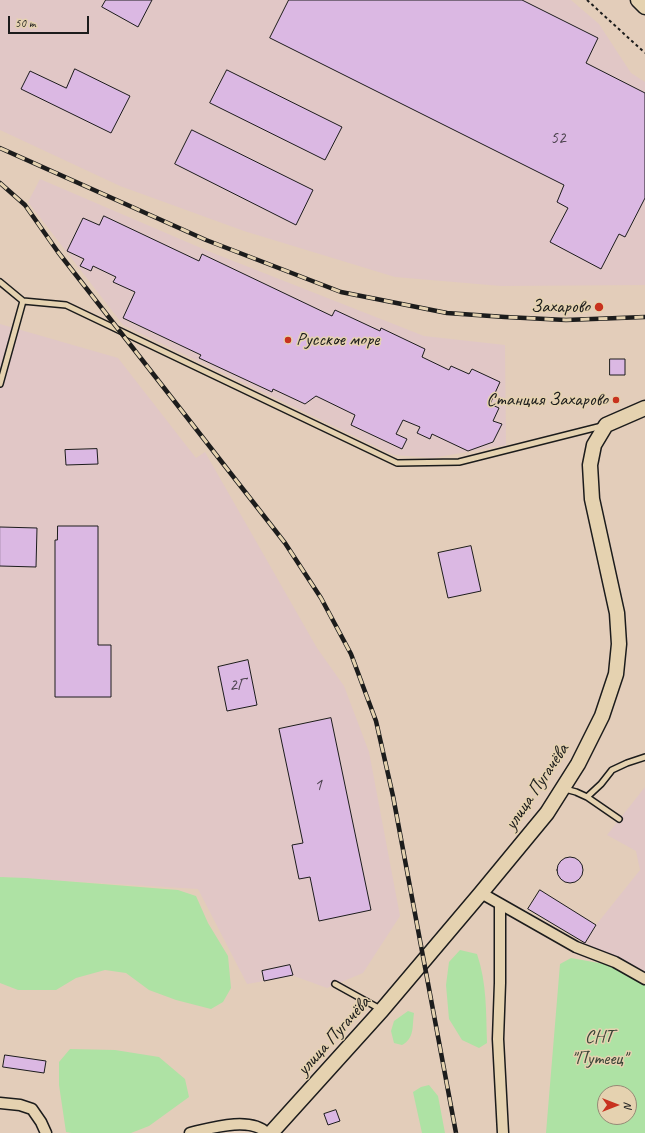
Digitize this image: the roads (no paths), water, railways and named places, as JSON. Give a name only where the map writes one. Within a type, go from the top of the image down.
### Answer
[{"type":"street","points":[[638,0],[645,6]]},
{"type":"street","points":[[606,425],[645,408]]},
{"type":"street","name":"улица Пугачёва","points":[[271,1133],[382,1010],[547,813],[578,764],[602,716],[616,674],[619,644],[617,612],[592,499],[590,465],[594,445],[606,425]]},
{"type":"street","points":[[481,893],[576,947],[615,962],[645,979]]},
{"type":"street","points":[[500,904],[498,1039],[503,1133]]},
{"type":"street","points":[[0,1103],[20,1105],[32,1109],[41,1122],[46,1133]]},
{"type":"street","points":[[190,1133],[220,1126],[251,1124],[262,1128],[267,1133]]},
{"type":"lane","points":[[0,282],[22,301],[66,304],[397,463],[459,462],[606,425]]},
{"type":"lane","points":[[0,384],[22,301]]},
{"type":"lane","points":[[587,797],[601,784],[612,770],[627,762],[645,757]]},
{"type":"lane","points":[[562,789],[576,792],[587,797],[620,819]]},
{"type":"lane","points":[[335,984],[382,1010]]},
{"type":"railway","points":[[0,148],[206,240],[341,292],[447,313],[566,320],[645,317]]},
{"type":"railway","points":[[0,183],[25,205],[58,252],[285,543],[321,598],[351,654],[376,721],[393,796],[456,1133]]},
{"type":"place","name":"Захарово","points":[[599,307]]},
{"type":"place","name":"Русское море","points":[[288,340]]},
{"type":"place","name":"Станция Захарово","points":[[616,400]]},
{"type":"park label","name":"СНТ \"Путеец\"","points":[[599,1048]]}]
